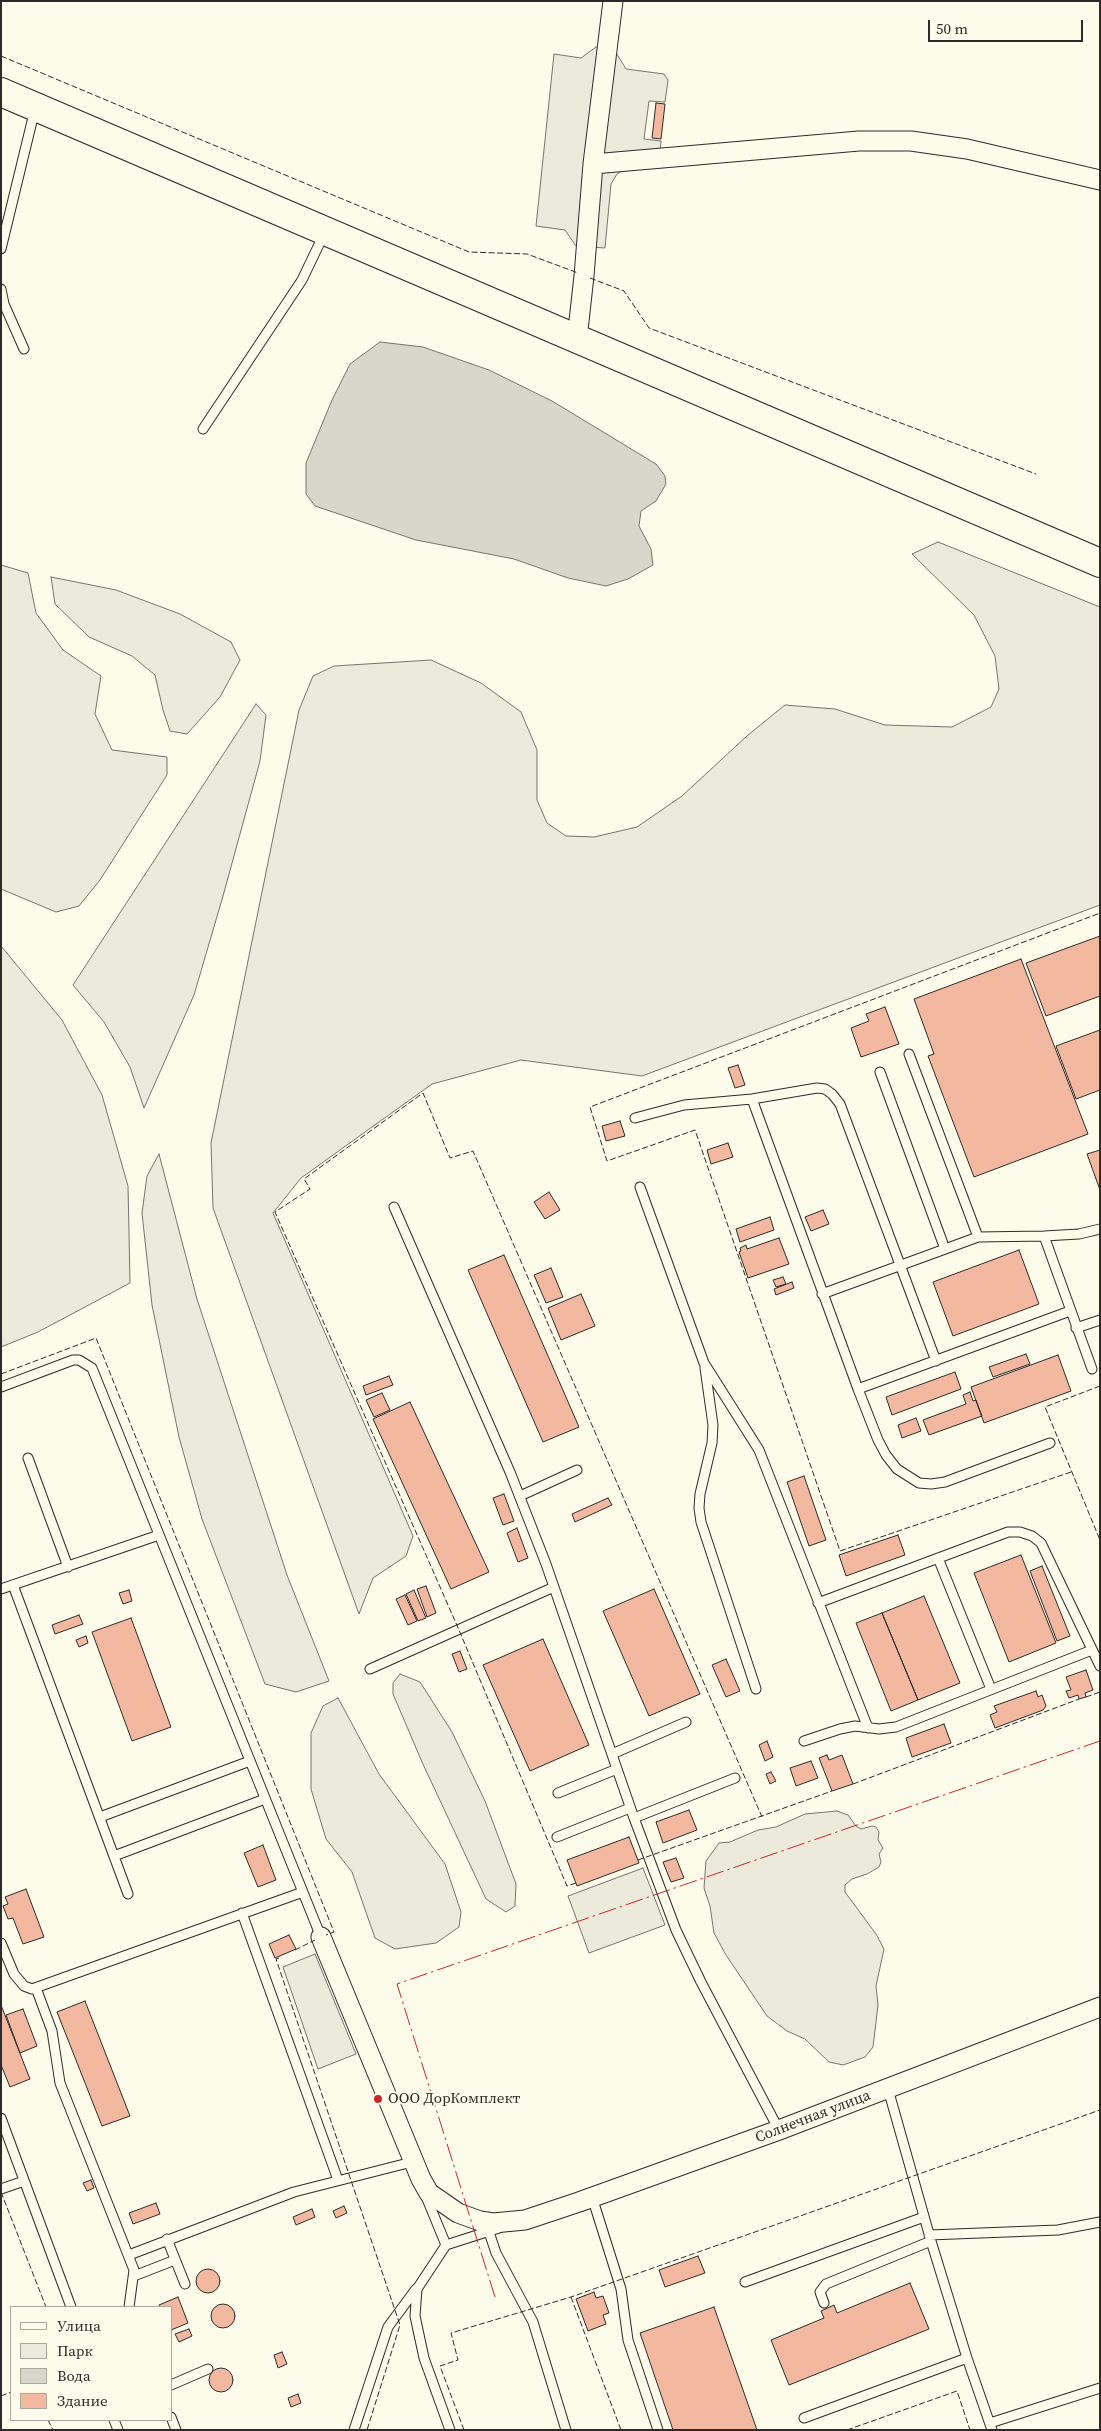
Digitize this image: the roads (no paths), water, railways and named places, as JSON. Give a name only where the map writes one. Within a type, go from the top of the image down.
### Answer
[{"type":"main road","points":[[1,92],[1100,563]]},
{"type":"street","points":[[576,339],[584,276],[593,164],[613,1]]},
{"type":"street","points":[[593,164],[859,141],[911,141],[967,149],[1100,180]]},
{"type":"street","points":[[321,1937],[412,2162],[429,2193],[458,2213],[487,2226]]},
{"type":"street","name":"Солнечная улица","points":[[487,2226],[525,2220],[592,2197],[779,2130],[1100,2007]]},
{"type":"lane","points":[[1,249],[35,107]]},
{"type":"lane","points":[[203,429],[302,280],[325,232]]},
{"type":"lane","points":[[1,289],[4,304],[24,349]]},
{"type":"lane","points":[[909,1054],[978,1237]]},
{"type":"lane","points":[[880,1072],[945,1249]]},
{"type":"lane","points":[[635,1118],[684,1105],[752,1099],[817,1088],[825,1089],[832,1094],[840,1104],[936,1361]]},
{"type":"lane","points":[[752,1099],[858,1390],[886,1455],[902,1473],[919,1483],[931,1484],[945,1482],[1050,1443]]},
{"type":"lane","points":[[640,1187],[704,1362],[759,1450],[868,1728]]},
{"type":"lane","points":[[394,1206],[520,1496],[554,1587],[630,1808],[689,1958],[779,2130]]},
{"type":"lane","points":[[822,1294],[978,1237],[1079,1234],[1100,1229]]},
{"type":"lane","points":[[1044,1236],[1092,1369]]},
{"type":"lane","points":[[858,1390],[1070,1312]]},
{"type":"lane","points":[[1076,1328],[1100,1320]]},
{"type":"lane","points":[[1,1387],[73,1360],[79,1360],[92,1368],[321,1937]]},
{"type":"lane","points":[[704,1362],[713,1425],[712,1443],[700,1494],[700,1515],[756,1689]]},
{"type":"lane","points":[[28,1458],[68,1567]]},
{"type":"lane","points":[[520,1496],[577,1470]]},
{"type":"lane","points":[[818,1603],[1008,1532],[1020,1532],[1032,1536],[1040,1543],[1100,1666]]},
{"type":"lane","points":[[1,1589],[159,1535]]},
{"type":"lane","points":[[938,1558],[991,1689]]},
{"type":"lane","points":[[13,1585],[128,1894]]},
{"type":"lane","points":[[370,1669],[554,1587]]},
{"type":"lane","points":[[804,1742],[840,1728],[855,1726],[879,1729],[896,1727],[1092,1650]]},
{"type":"lane","points":[[612,1754],[686,1722]]},
{"type":"lane","points":[[100,1817],[250,1761]]},
{"type":"lane","points":[[558,1793],[617,1769]]},
{"type":"lane","points":[[634,1818],[735,1778]]},
{"type":"lane","points":[[114,1856],[265,1799]]},
{"type":"lane","points":[[556,1837],[630,1808]]},
{"type":"lane","points":[[1,1943],[19,1981],[29,1988],[36,1988],[303,1892]]},
{"type":"lane","points":[[242,1913],[338,2180]]},
{"type":"lane","points":[[36,1988],[52,2031],[60,2083],[94,2174],[129,2255],[134,2276],[129,2306]]},
{"type":"lane","points":[[888,2089],[930,2238],[967,2358],[991,2427],[1100,2388]]},
{"type":"lane","points":[[1,2118],[71,2306]]},
{"type":"lane","points":[[129,2255],[294,2192],[412,2162],[446,2245]]},
{"type":"lane","points":[[1,2190],[24,2181]]},
{"type":"lane","points":[[592,2197],[622,2289],[628,2340],[658,2430]]},
{"type":"lane","points":[[745,2282],[924,2217]]},
{"type":"lane","points":[[824,2303],[820,2292],[826,2284],[930,2238],[1058,2230],[1100,2222]]},
{"type":"lane","points":[[354,2430],[388,2327],[417,2289],[446,2245],[487,2226],[496,2254],[533,2322],[566,2430]]},
{"type":"lane","points":[[168,2239],[185,2284]]},
{"type":"lane","points":[[134,2276],[175,2260]]},
{"type":"lane","points":[[417,2289],[415,2316],[424,2358],[450,2430]]},
{"type":"lane","points":[[804,2418],[967,2358]]},
{"type":"lane","points":[[172,2385],[208,2369]]},
{"type":"water","points":[[380,342],[423,347],[489,370],[552,401],[656,464],[665,476],[666,484],[656,501],[641,511],[639,526],[651,549],[653,565],[628,579],[606,586],[568,578],[514,559],[416,540],[315,506],[306,494],[306,463],[332,400],[350,364]]},
{"type":"place","name":"ООО ДорКомплект","points":[[378,2099]]}]
